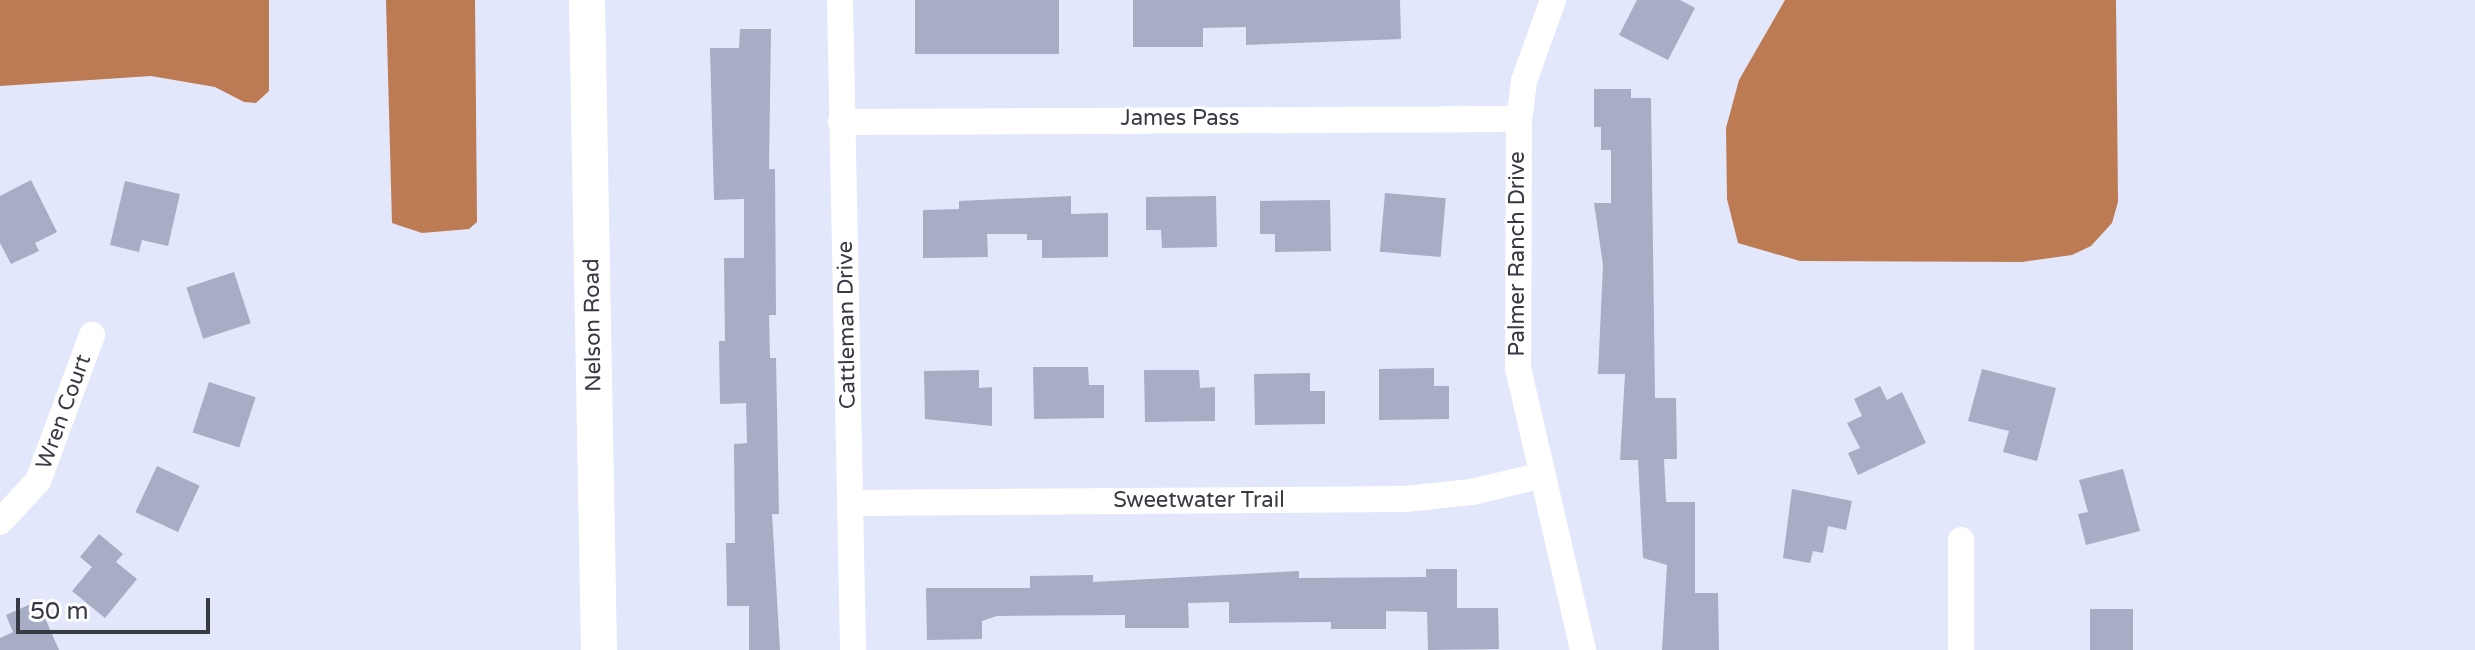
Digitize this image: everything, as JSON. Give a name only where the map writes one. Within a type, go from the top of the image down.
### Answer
[{"type":"street","name":"Nelson Road","points":[[587,0],[599,650]]},
{"type":"street","name":"Cattleman Drive","points":[[840,0],[853,650]]},
{"type":"street","name":"Palmer Ranch Drive","points":[[1553,0],[1524,81],[1519,119],[1518,368],[1583,650]]},
{"type":"street","name":"James Pass","points":[[841,122],[1519,119]]},
{"type":"street","name":"Wren Court","points":[[0,522],[38,481],[92,335]]},
{"type":"street","name":"Sweetwater Trail","points":[[851,503],[1405,499],[1543,475]]},
{"type":"street","points":[[1961,540],[1961,650]]},
{"type":"shaded area","points":[[0,0],[269,0],[269,91],[256,103],[244,102],[215,87],[151,76],[0,86]]},
{"type":"shaded area","points":[[386,0],[475,0],[477,222],[469,229],[422,233],[392,223]]},
{"type":"shaded area","points":[[1785,0],[2116,0],[2118,202],[2112,223],[2091,246],[2072,255],[2022,262],[1800,261],[1738,243],[1727,199],[1726,128],[1739,80]]},
{"type":"building","points":[[915,0],[1059,0],[1059,54],[915,54]]},
{"type":"building","points":[[1133,0],[1400,0],[1401,39],[1246,45],[1246,27],[1203,28],[1203,47],[1133,47]]},
{"type":"building","points":[[1637,0],[1680,0],[1695,8],[1668,60],[1619,35]]},
{"type":"building","points":[[740,29],[771,29],[769,169],[775,169],[776,315],[769,315],[770,358],[776,358],[779,514],[772,514],[780,650],[749,650],[749,606],[727,606],[726,543],[735,543],[734,444],[747,443],[746,403],[720,404],[719,341],[725,341],[724,258],[744,258],[744,199],[714,200],[710,48],[739,48]]},
{"type":"building","points":[[1594,89],[1631,89],[1631,98],[1651,98],[1655,398],[1676,398],[1677,459],[1664,459],[1666,502],[1695,502],[1695,593],[1718,593],[1719,650],[1662,650],[1667,565],[1643,558],[1638,460],[1620,460],[1625,374],[1598,374],[1603,265],[1594,203],[1611,203],[1611,150],[1601,150],[1601,127],[1594,127]]},
{"type":"building","points":[[31,180],[57,232],[35,243],[39,251],[11,264],[0,243],[0,196]]},
{"type":"building","points":[[125,181],[180,194],[168,246],[142,240],[139,252],[110,245]]},
{"type":"building","points":[[1385,193],[1446,198],[1441,257],[1380,252]]},
{"type":"building","points":[[1071,196],[1071,214],[1108,213],[1108,257],[1042,258],[1042,240],[1027,240],[1027,234],[987,234],[988,257],[923,258],[923,210],[959,209],[959,201]]},
{"type":"building","points":[[1216,196],[1217,247],[1162,248],[1161,230],[1146,230],[1146,197]]},
{"type":"building","points":[[1330,200],[1331,251],[1275,252],[1275,234],[1260,234],[1260,201]]},
{"type":"building","points":[[234,272],[251,323],[203,339],[186,287]]},
{"type":"building","points":[[1033,367],[1088,367],[1089,385],[1104,385],[1104,418],[1034,419]]},
{"type":"building","points":[[1434,368],[1434,386],[1449,386],[1449,419],[1379,420],[1379,369]]},
{"type":"building","points":[[1982,369],[2056,388],[2037,461],[2003,452],[2009,431],[1968,421]]},
{"type":"building","points":[[979,370],[979,388],[992,387],[992,426],[925,419],[924,371]]},
{"type":"building","points":[[1144,370],[1199,370],[1200,388],[1215,387],[1215,421],[1145,422]]},
{"type":"building","points":[[1310,373],[1310,391],[1325,391],[1325,424],[1255,425],[1254,374]]},
{"type":"building","points":[[209,382],[256,397],[239,448],[193,432]]},
{"type":"building","points":[[1880,386],[1887,400],[1902,392],[1926,443],[1858,475],[1848,453],[1860,448],[1847,423],[1862,416],[1854,399]]},
{"type":"building","points":[[157,466],[200,486],[178,532],[135,512]]},
{"type":"building","points":[[2123,469],[2140,531],[2086,545],[2078,514],[2088,512],[2079,480]]},
{"type":"building","points":[[1792,489],[1852,501],[1846,530],[1828,526],[1823,553],[1813,551],[1810,563],[1783,558]]},
{"type":"building","points":[[99,534],[123,554],[116,562],[137,579],[105,618],[72,591],[92,567],[80,557]]},
{"type":"building","points":[[1426,569],[1457,569],[1457,608],[1498,608],[1499,649],[1428,650],[1427,612],[1386,611],[1386,629],[1331,629],[1331,622],[1229,623],[1229,602],[1188,603],[1189,628],[1125,628],[1125,615],[997,616],[982,621],[982,639],[927,640],[926,588],[1030,588],[1030,576],[1093,575],[1093,582],[1299,571],[1299,578],[1426,577]]},
{"type":"building","points":[[31,604],[39,604],[59,650],[0,650],[0,638],[13,632],[6,615]]},
{"type":"building","points":[[2090,609],[2133,609],[2133,650],[2090,650]]}]
